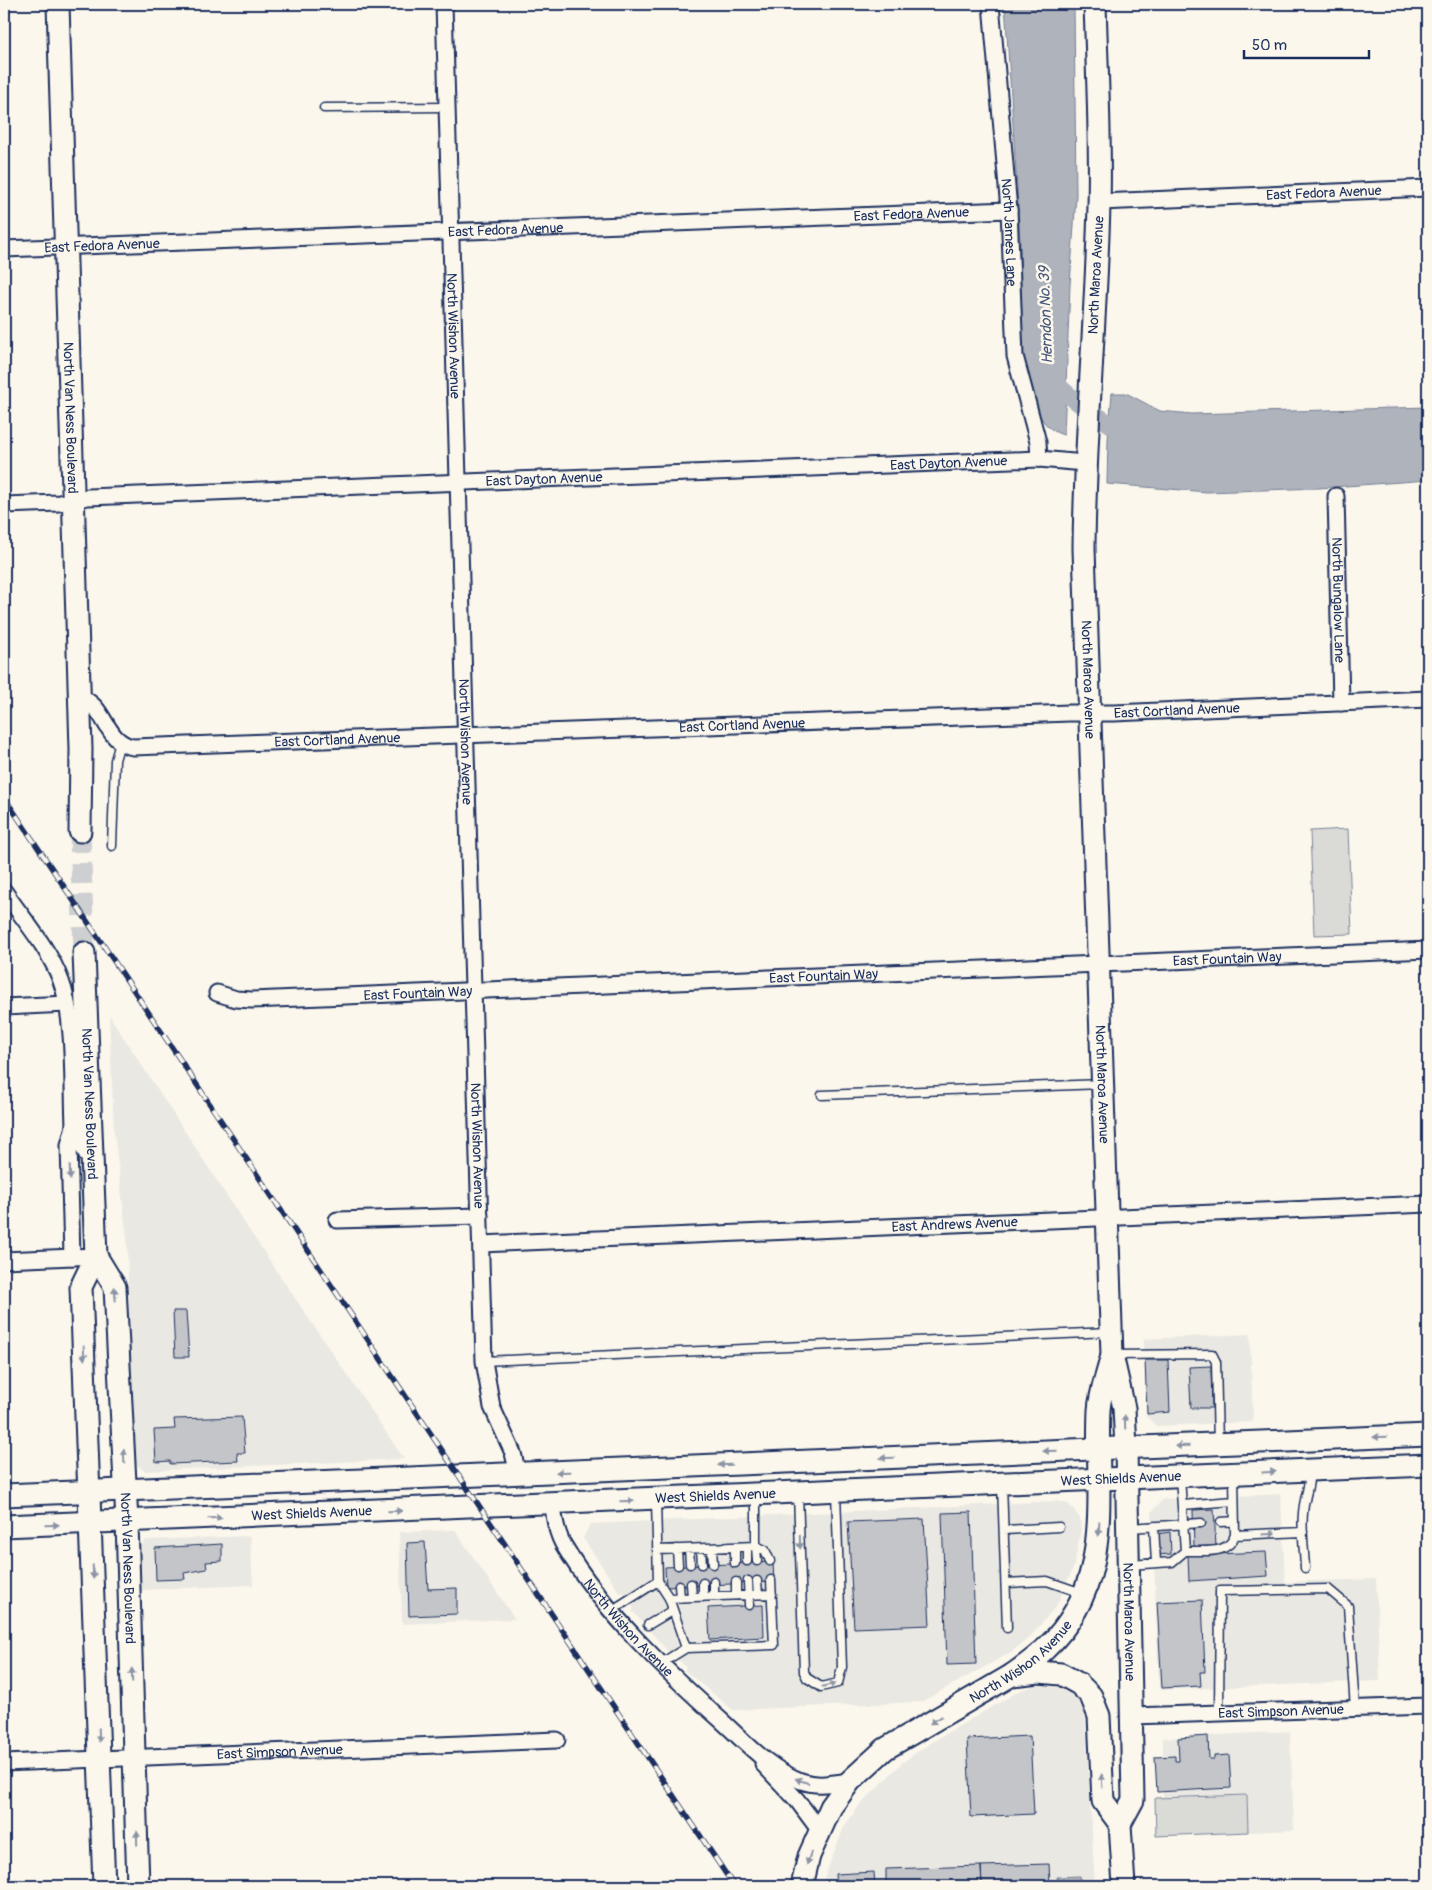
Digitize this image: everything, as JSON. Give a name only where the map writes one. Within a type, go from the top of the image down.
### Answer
[{"type":"main road","name":"North Van Ness Boulevard","points":[[58,4],[80,698],[80,831]]},
{"type":"main road","name":"North Maroa Avenue","points":[[1096,4],[1100,202],[1085,464],[1084,549],[1112,1355],[1124,1408],[1127,1479],[1134,1800],[1120,1824]]},
{"type":"main road","name":"North Van Ness Boulevard","points":[[84,953],[96,1256],[81,1287],[104,1886]]},
{"type":"main road","name":"North Van Ness Boulevard","points":[[96,1256],[115,1287],[127,1522],[138,1886]]},
{"type":"main road","name":"North Maroa Avenue","points":[[1098,1480],[1100,1408],[1112,1355]]},
{"type":"main road","points":[[4,1495],[1428,1435]]},
{"type":"main road","name":"West Shields Avenue","points":[[4,1526],[656,1500],[1428,1465]]},
{"type":"main road","name":"North Wishon Avenue","points":[[802,1886],[809,1856],[820,1831],[831,1807],[850,1781],[885,1750],[1012,1675],[1045,1650],[1059,1634],[1084,1594],[1090,1578],[1098,1542],[1098,1480]]},
{"type":"main road","points":[[1012,1675],[1039,1672],[1061,1674],[1079,1684],[1091,1696],[1099,1716],[1103,1801],[1120,1824],[1124,1886]]},
{"type":"street","name":"North Wishon Avenue","points":[[444,4],[475,991],[484,1361],[492,1407],[513,1453],[518,1474]]},
{"type":"street","name":"North James Lane","points":[[991,4],[1009,210],[1015,356],[1038,442],[1039,459]]},
{"type":"street","name":"East Fedora Avenue","points":[[1100,202],[1428,188]]},
{"type":"street","name":"East Fedora Avenue","points":[[4,249],[1009,210]]},
{"type":"street","name":"East Dayton Avenue","points":[[4,505],[59,503],[88,497],[1039,459],[1085,464]]},
{"type":"street","name":"North Bungalow Lane","points":[[1336,496],[1341,703]]},
{"type":"street","points":[[80,698],[88,700],[97,707],[101,718],[120,743]]},
{"type":"street","name":"East Cortland Avenue","points":[[120,743],[133,747],[466,736],[1428,699]]},
{"type":"street","points":[[4,891],[52,961],[62,982],[67,1004],[74,1125],[69,1145],[72,1257]]},
{"type":"street","name":"East Fountain Way","points":[[217,993],[236,999],[252,1000],[1428,950]]},
{"type":"street","points":[[4,1007],[67,1004]]},
{"type":"street","points":[[74,1125],[93,1170]]},
{"type":"street","name":"East Andrews Avenue","points":[[480,1244],[1108,1216],[1428,1204]]},
{"type":"street","points":[[337,1220],[480,1216]]},
{"type":"street","points":[[4,1260],[96,1256]]},
{"type":"street","name":"North Wishon Avenue","points":[[553,1504],[555,1526],[563,1544],[611,1611],[660,1665],[754,1750],[788,1775],[803,1782],[818,1785],[850,1781]]},
{"type":"street","name":"East Simpson Avenue","points":[[1132,1716],[1428,1706]]},
{"type":"street","name":"East Simpson Avenue","points":[[4,1764],[100,1758],[557,1740]]},
{"type":"street","name":"North Wishon Avenue","points":[[754,1750],[768,1771],[797,1800],[820,1831]]},
{"type":"lane","points":[[324,108],[446,107]]},
{"type":"lane","points":[[112,846],[115,760],[120,743]]},
{"type":"lane","points":[[822,1095],[1103,1084]]},
{"type":"lane","points":[[484,1361],[1112,1332]]},
{"type":"lane","points":[[1112,1355],[1212,1354],[1216,1362],[1218,1444]]},
{"type":"lane","points":[[1305,1568],[1303,1532],[1305,1500],[1310,1487],[1309,1471]]},
{"type":"lane","points":[[1129,1565],[1172,1562],[1185,1551],[1225,1550],[1232,1544],[1235,1535],[1234,1474]]},
{"type":"lane","points":[[1180,1476],[1185,1551]]},
{"type":"lane","points":[[1002,1484],[1007,1628]]},
{"type":"lane","points":[[798,1493],[804,1672],[807,1678],[821,1687],[838,1682],[842,1666],[836,1492]]},
{"type":"lane","points":[[756,1495],[757,1561]]},
{"type":"lane","points":[[656,1500],[658,1581],[669,1598],[686,1648]]},
{"type":"lane","points":[[1182,1505],[1234,1501]]},
{"type":"lane","points":[[1221,1522],[1235,1521]]},
{"type":"lane","points":[[1128,1528],[1201,1523]]},
{"type":"lane","points":[[1154,1526],[1156,1563]]},
{"type":"lane","points":[[1004,1530],[1058,1527]]},
{"type":"lane","points":[[1235,1535],[1303,1532]]},
{"type":"lane","points":[[657,1550],[756,1546],[765,1550],[770,1561]]},
{"type":"lane","points":[[735,1547],[735,1563]]},
{"type":"lane","points":[[746,1547],[747,1561]]},
{"type":"lane","points":[[701,1548],[702,1564]]},
{"type":"lane","points":[[712,1548],[712,1564]]},
{"type":"lane","points":[[677,1549],[678,1565]]},
{"type":"lane","points":[[690,1549],[690,1564]]},
{"type":"lane","points":[[660,1665],[686,1648],[774,1645],[771,1580]]},
{"type":"lane","points":[[611,1611],[658,1581]]},
{"type":"lane","points":[[748,1581],[749,1605]]},
{"type":"lane","points":[[757,1581],[758,1594]]},
{"type":"lane","points":[[1006,1583],[1047,1581],[1084,1594]]},
{"type":"lane","points":[[714,1582],[714,1596]]},
{"type":"lane","points":[[736,1582],[736,1595]]},
{"type":"lane","points":[[703,1583],[703,1597]]},
{"type":"lane","points":[[691,1584],[692,1597]]},
{"type":"lane","points":[[679,1585],[680,1598]]},
{"type":"lane","points":[[1219,1713],[1220,1592],[1328,1589],[1348,1606],[1354,1710]]},
{"type":"lane","points":[[669,1598],[772,1594]]},
{"type":"lane","points":[[725,1596],[725,1605]]},
{"type":"lane","points":[[648,1625],[673,1610]]},
{"type":"lane","points":[[750,1636],[750,1646]]},
{"type":"lane","points":[[727,1637],[728,1647]]},
{"type":"shaded area","points":[[1348,829],[1352,934],[1314,935],[1310,831]]},
{"type":"shaded area","points":[[109,1015],[251,1233],[404,1459],[145,1471],[133,1462],[127,1238],[114,1132]]},
{"type":"shaded area","points":[[1250,1334],[1253,1422],[1156,1426],[1146,1416],[1144,1339]]},
{"type":"shaded area","points":[[1281,1494],[1285,1582],[1376,1579],[1380,1681],[1162,1690],[1159,1685],[1152,1512],[1163,1499]]},
{"type":"shaded area","points":[[1057,1501],[1068,1504],[1074,1510],[1080,1519],[1081,1530],[1074,1566],[1057,1605],[1030,1637],[1010,1653],[921,1702],[733,1710],[684,1670],[686,1668],[672,1652],[670,1654],[632,1611],[634,1609],[623,1592],[620,1593],[583,1538],[590,1524]]},
{"type":"shaded area","points":[[455,1530],[515,1619],[402,1624],[399,1532]]},
{"type":"shaded area","points":[[250,1536],[253,1585],[140,1590],[138,1547],[146,1540]]},
{"type":"shaded area","points":[[1036,1685],[1051,1685],[1072,1693],[1085,1713],[1095,1886],[821,1886],[844,1827],[859,1806],[903,1762],[930,1743],[1021,1690]]},
{"type":"shaded area","points":[[1290,1731],[1294,1830],[1248,1832],[1247,1795],[1163,1797],[1163,1738]]},
{"type":"shaded area","points":[[1247,1795],[1248,1832],[1156,1836],[1155,1798]]},
{"type":"water","points":[[1005,4],[1074,4],[1076,195],[1064,435],[1045,424],[1037,411],[1023,355],[1020,242]]},
{"type":"water","points":[[1112,393],[1126,393],[1160,411],[1192,414],[1428,407],[1428,480],[1319,488],[1207,492],[1107,484]]},
{"type":"water","points":[[1080,1876],[1081,1886],[1058,1886],[1057,1877]]},
{"type":"building","points":[[173,1311],[186,1311],[189,1357],[175,1357]]},
{"type":"building","points":[[1145,1360],[1168,1360],[1170,1412],[1147,1414]]},
{"type":"building","points":[[1211,1366],[1212,1408],[1191,1408],[1189,1367]]},
{"type":"building","points":[[242,1417],[245,1453],[237,1453],[238,1461],[170,1464],[170,1461],[156,1462],[154,1430],[175,1429],[174,1419]]},
{"type":"building","points":[[1214,1509],[1216,1547],[1194,1548],[1193,1510]]},
{"type":"building","points":[[971,1512],[976,1664],[947,1665],[942,1513]]},
{"type":"building","points":[[924,1519],[930,1625],[854,1628],[848,1522]]},
{"type":"building","points":[[1170,1532],[1171,1554],[1157,1555],[1156,1534]]},
{"type":"building","points":[[425,1542],[428,1589],[457,1588],[457,1614],[409,1616],[407,1543]]},
{"type":"building","points":[[222,1544],[222,1561],[206,1562],[207,1569],[184,1573],[185,1579],[156,1580],[155,1548]]},
{"type":"building","points":[[1266,1552],[1268,1576],[1189,1581],[1188,1555]]},
{"type":"building","points":[[773,1562],[774,1582],[666,1587],[665,1567]]},
{"type":"building","points":[[1202,1600],[1205,1672],[1200,1672],[1201,1686],[1162,1688],[1157,1602]]},
{"type":"building","points":[[763,1605],[764,1637],[710,1640],[708,1608]]},
{"type":"building","points":[[1030,1736],[1034,1814],[971,1817],[967,1739]]},
{"type":"building","points":[[1208,1736],[1209,1759],[1214,1759],[1214,1756],[1229,1755],[1231,1788],[1157,1792],[1155,1757],[1175,1756],[1175,1761],[1179,1761],[1178,1738]]},
{"type":"building","points":[[1049,1864],[1050,1886],[982,1886],[981,1866]]},
{"type":"building","points":[[981,1866],[982,1886],[886,1886],[886,1869]]},
{"type":"building","points":[[874,1872],[875,1886],[836,1886],[835,1874]]},
{"type":"waterway","name":"Herndon No. 39","points":[[1050,374],[1062,390],[1073,399],[1130,434]]},
{"type":"tunnel","points":[[80,831],[84,953]]},
{"type":"railway","points":[[4,797],[734,1886]]}]
